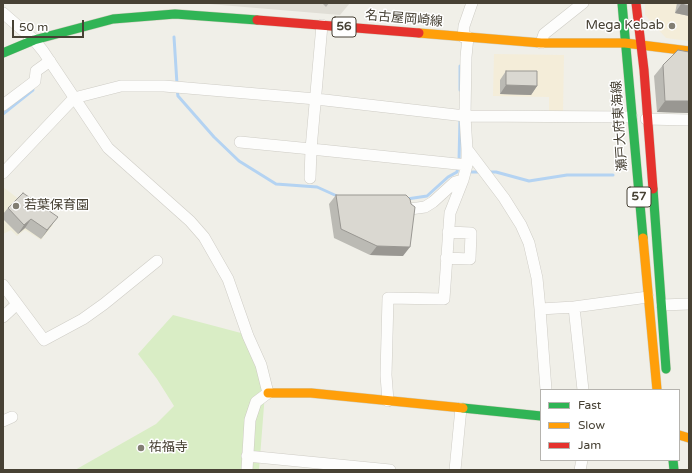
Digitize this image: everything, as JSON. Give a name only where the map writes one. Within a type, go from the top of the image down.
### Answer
[{"type":"main road","name":"瀬戸大府東海線","points":[[622,3],[657,389]]},
{"type":"main road","name":"瀬戸大府東海線","points":[[636,3],[641,44],[667,374]]},
{"type":"main road","name":"名古屋岡崎線","points":[[3,53],[34,40],[113,19],[175,14],[542,43],[641,44],[689,51]]},
{"type":"main road","points":[[268,393],[311,393],[540,416]]},
{"type":"street","points":[[167,3],[175,14]]},
{"type":"street","points":[[388,401],[386,375],[388,298],[444,300],[450,213],[467,166],[465,116],[466,37],[464,26],[472,3]]},
{"type":"street","points":[[542,43],[544,34],[583,3]]},
{"type":"street","points":[[3,13],[34,40],[50,61],[108,148],[190,221],[204,237],[228,279],[248,336],[261,365],[268,393],[256,402],[250,420],[247,470]]},
{"type":"street","points":[[310,178],[311,149],[322,25]]},
{"type":"street","points":[[3,105],[35,81],[36,70],[50,61]]},
{"type":"street","points":[[3,173],[74,98],[121,86],[164,86],[316,99],[465,116],[632,117]]},
{"type":"street","points":[[646,119],[689,120]]},
{"type":"street","points":[[240,142],[467,166]]},
{"type":"street","points":[[467,148],[504,198],[526,234],[534,262],[540,309],[546,389]]},
{"type":"street","points":[[410,209],[425,207],[433,202],[455,182],[463,180]]},
{"type":"street","points":[[446,258],[470,259],[471,233],[448,232]]},
{"type":"street","points":[[3,285],[44,340],[83,319],[157,261]]},
{"type":"street","points":[[540,309],[574,307],[648,298]]},
{"type":"street","points":[[3,317],[17,304]]},
{"type":"street","points":[[662,305],[689,304]]},
{"type":"street","points":[[574,307],[583,389]]},
{"type":"street","points":[[455,470],[461,408]]},
{"type":"street","points":[[247,456],[320,467],[390,470]]},
{"type":"shaded area","points":[[197,3],[350,3],[340,15]]},
{"type":"shaded area","name":"Mega Kebab","points":[[645,3],[689,3],[689,41],[666,38],[645,15]]},
{"type":"shaded area","points":[[494,54],[564,55],[563,113],[549,113],[549,97],[493,96]]},
{"type":"shaded area","name":"若葉保育園","points":[[3,187],[53,225],[41,240],[25,230],[17,236],[11,230],[3,234]]},
{"type":"green space","points":[[173,315],[241,333],[253,354],[265,393],[259,470],[75,470],[156,424],[174,406],[157,379],[138,354]]},
{"type":"building","points":[[689,3],[689,6],[681,4]]},
{"type":"building","points":[[678,50],[689,52],[689,101],[665,101],[663,65]]},
{"type":"building","points":[[506,71],[537,71],[537,86],[506,85]]},
{"type":"building","points":[[23,193],[58,217],[47,230],[31,219],[24,225],[8,208]]},
{"type":"building","points":[[336,195],[406,195],[410,199],[411,204],[415,207],[410,247],[377,246],[341,229]]},
{"type":"waterway","points":[[174,37],[177,84]]},
{"type":"waterway","points":[[460,66],[460,90]]},
{"type":"waterway","points":[[3,114],[33,90]]},
{"type":"waterway","points":[[177,90],[178,96],[214,137],[239,161],[276,184],[317,187],[337,196]]},
{"type":"waterway","points":[[407,199],[427,196],[448,177],[457,172],[459,161],[460,118]]},
{"type":"waterway","points":[[468,172],[481,172]]},
{"type":"waterway","points":[[488,172],[496,172],[529,181],[567,175],[613,175]]},
{"type":"traffic: fast","points":[[622,3],[643,238]]},
{"type":"traffic: fast","points":[[3,53],[34,40],[113,19],[175,14],[257,20]]},
{"type":"traffic: fast","points":[[653,189],[666,369]]},
{"type":"traffic: fast","points":[[463,408],[540,416]]},
{"type":"traffic: fast","points":[[673,461],[674,470]]},
{"type":"traffic: slow","points":[[419,33],[541,43],[625,43],[689,51]]},
{"type":"traffic: slow","points":[[643,238],[657,389]]},
{"type":"traffic: slow","points":[[268,393],[311,393],[463,408]]},
{"type":"traffic: slow","points":[[680,435],[689,438]]},
{"type":"traffic: jam","points":[[636,3],[644,70],[653,189]]},
{"type":"traffic: jam","points":[[257,20],[419,33]]},
{"type":"place","name":"Mega Kebab","points":[[672,26]]},
{"type":"place","name":"若葉保育園","points":[[16,206]]},
{"type":"place","name":"祐福寺","points":[[141,448]]}]
